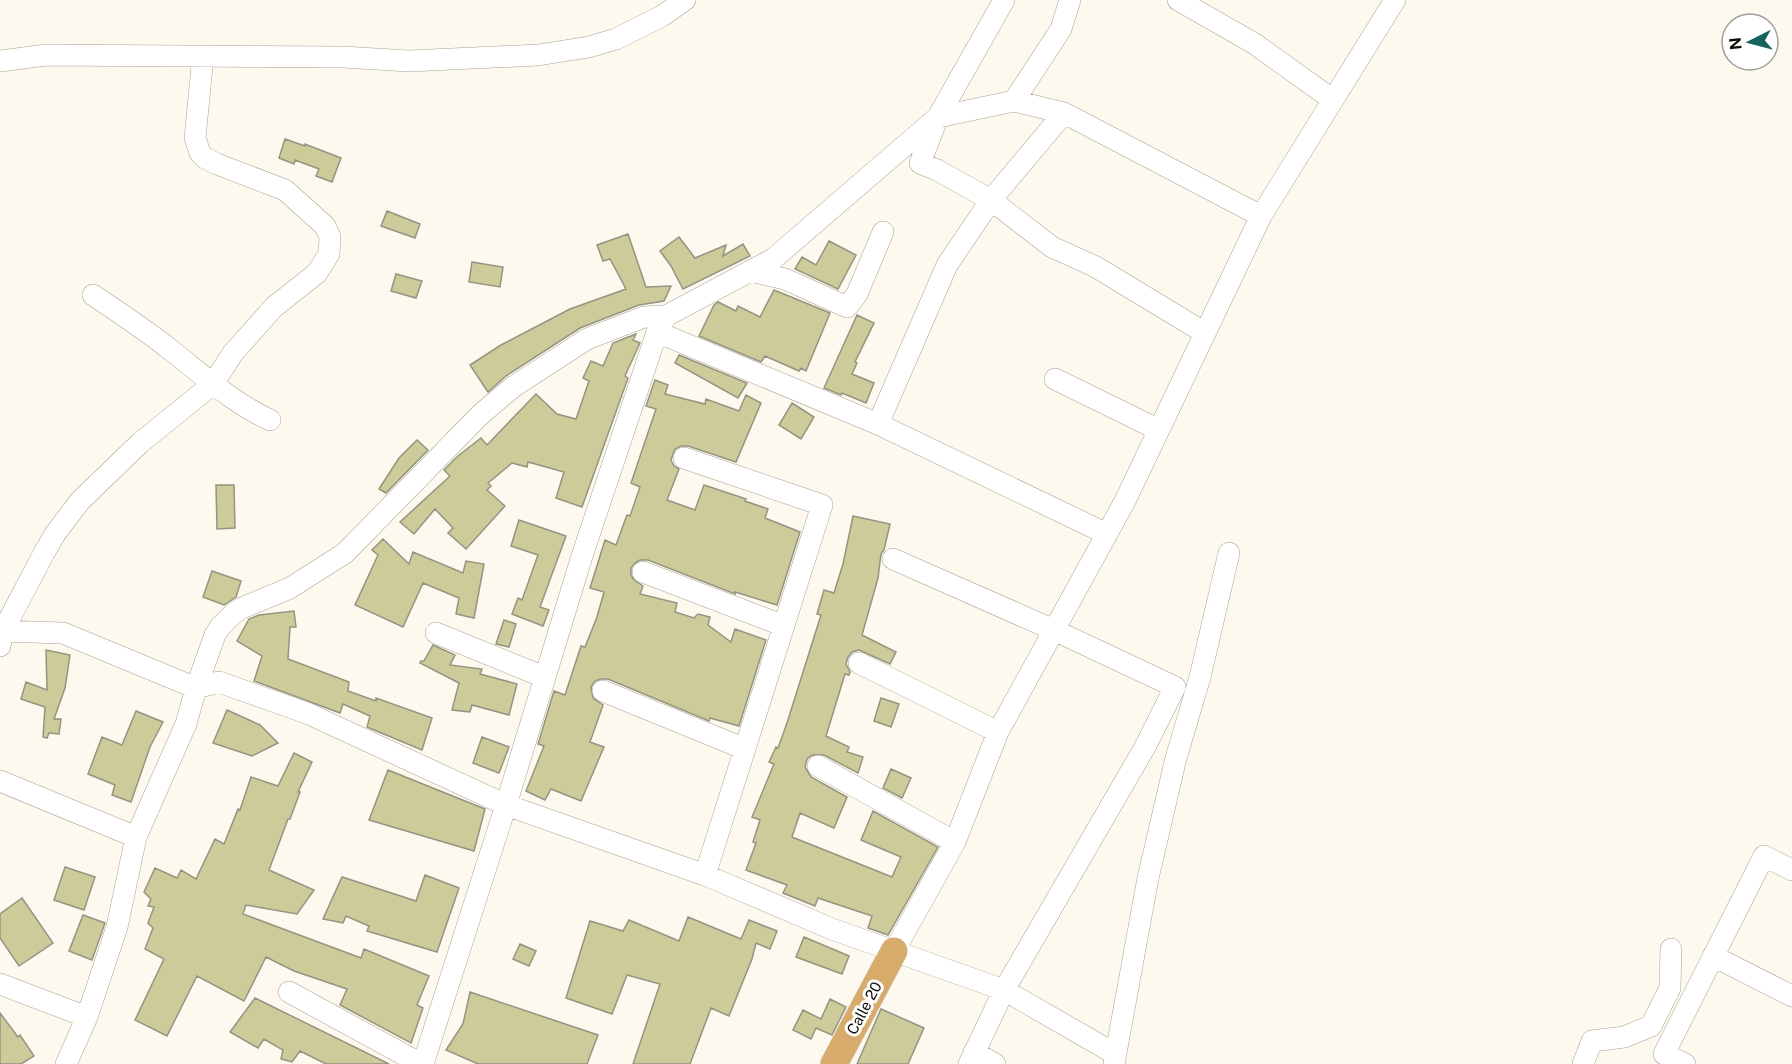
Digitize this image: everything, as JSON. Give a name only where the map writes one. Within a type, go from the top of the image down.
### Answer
[{"type":"main road","name":"Calle 20","points":[[834,1064],[894,951]]},
{"type":"street","points":[[0,61],[46,55],[343,57],[409,60],[538,55],[589,47],[616,39],[662,16],[685,0]]},
{"type":"street","points":[[1004,0],[938,117],[920,163],[992,200],[1052,247],[1096,267],[1205,333]]},
{"type":"street","points":[[1014,101],[1061,28],[1070,0]]},
{"type":"street","points":[[1178,0],[1256,44],[1333,100]]},
{"type":"street","points":[[894,951],[955,842],[998,732],[1125,501],[1261,216],[1395,0]]},
{"type":"street","points":[[1,636],[50,543],[80,501],[140,443],[213,384],[233,353],[274,307],[317,273],[329,254],[330,237],[325,226],[285,190],[217,164],[200,153],[195,138],[203,56]]},
{"type":"street","points":[[289,992],[422,1064],[506,805],[582,556],[662,324],[774,259],[938,117],[1014,101],[1065,113],[1261,216]]},
{"type":"street","points":[[878,424],[946,265],[992,200],[1065,113]]},
{"type":"street","points":[[750,271],[785,279],[847,307],[857,294],[883,232]]},
{"type":"street","points":[[93,295],[171,350],[251,411],[270,420]]},
{"type":"street","points":[[74,1061],[117,927],[136,837],[186,724],[215,635],[226,620],[242,608],[271,597],[300,582],[345,553],[480,415],[513,387],[587,339],[644,318],[662,324],[1107,534]]},
{"type":"street","points":[[1055,380],[1159,430]]},
{"type":"street","points":[[684,458],[822,506],[705,875]]},
{"type":"street","points":[[1,636],[63,633],[196,688],[219,682],[309,714],[506,805],[705,875],[832,929],[1004,990],[1112,1057],[1148,878],[1176,758],[1200,677],[1229,553]]},
{"type":"street","points":[[893,559],[1054,630],[1175,687],[1145,747],[1004,990],[971,1058],[995,1064]]},
{"type":"street","points":[[643,572],[784,626]]},
{"type":"street","points":[[436,633],[544,677]]},
{"type":"street","points":[[858,663],[998,732]]},
{"type":"street","points":[[603,691],[745,749]]},
{"type":"street","points":[[818,766],[955,842]]},
{"type":"street","points":[[0,780],[136,837]]},
{"type":"street","points":[[1684,1064],[1664,1054],[1764,856],[1792,870]]},
{"type":"street","points":[[1583,1064],[1592,1041],[1624,1037],[1652,1026],[1670,988],[1671,949]]},
{"type":"street","points":[[1713,956],[1792,996]]},
{"type":"street","points":[[0,984],[87,1017]]},
{"type":"building","points":[[285,139],[341,158],[332,182],[316,176],[319,169],[295,160],[294,164],[279,158]]},
{"type":"building","points":[[387,211],[420,224],[415,238],[381,226]]},
{"type":"building","points":[[628,234],[646,287],[671,286],[664,301],[639,305],[580,328],[506,376],[488,392],[470,365],[501,345],[570,309],[626,289],[610,259],[603,261],[597,245]]},
{"type":"building","points":[[679,237],[695,258],[726,245],[723,256],[743,244],[750,256],[683,289],[660,251]]},
{"type":"building","points":[[829,241],[856,255],[838,289],[795,269],[802,257],[816,265]]},
{"type":"building","points":[[472,262],[503,267],[500,287],[469,282]]},
{"type":"building","points":[[396,274],[422,281],[416,298],[391,291]]},
{"type":"building","points":[[774,290],[830,313],[806,371],[801,368],[799,371],[765,356],[761,362],[699,336],[714,305],[718,302],[736,311],[738,306],[760,317]]},
{"type":"building","points":[[857,315],[874,323],[855,362],[857,363],[852,374],[874,383],[866,403],[824,388]]},
{"type":"building","points":[[636,334],[633,340],[640,343],[625,376],[628,378],[582,507],[556,498],[564,472],[528,462],[527,467],[512,463],[488,483],[491,486],[487,490],[505,506],[466,549],[448,533],[453,528],[435,509],[414,534],[400,522],[450,476],[444,470],[458,456],[481,438],[487,445],[536,394],[557,414],[576,419],[589,381],[583,378],[591,361],[603,366],[613,343]]},
{"type":"building","points":[[679,355],[747,383],[738,398],[675,363]]},
{"type":"building","points":[[655,380],[668,385],[665,394],[705,404],[706,399],[739,411],[746,395],[761,403],[736,462],[688,446],[675,449],[671,460],[679,469],[667,500],[695,510],[704,485],[768,509],[765,518],[800,532],[777,605],[735,592],[735,594],[648,560],[635,563],[631,568],[631,575],[643,586],[640,594],[677,603],[675,612],[694,618],[698,614],[710,617],[708,625],[731,642],[735,629],[766,640],[739,726],[710,718],[709,721],[608,679],[595,681],[591,687],[593,698],[603,705],[590,742],[604,747],[581,801],[551,789],[545,800],[526,791],[544,746],[538,744],[554,691],[565,695],[581,646],[585,647],[597,617],[604,592],[590,588],[605,540],[616,545],[627,515],[630,516],[640,487],[631,483],[656,409],[646,406]]},
{"type":"building","points":[[792,403],[814,417],[801,439],[779,425]]},
{"type":"building","points":[[417,440],[428,450],[386,493],[379,489],[399,458]]},
{"type":"building","points":[[216,485],[234,485],[235,528],[217,529]]},
{"type":"building","points":[[853,516],[890,524],[862,635],[896,652],[890,664],[859,650],[852,652],[848,657],[846,664],[850,672],[849,675],[845,674],[826,736],[849,747],[847,752],[863,757],[858,773],[824,755],[812,755],[807,759],[805,767],[811,777],[847,797],[834,828],[800,813],[792,837],[892,877],[901,857],[861,840],[873,811],[938,847],[888,935],[868,928],[872,916],[818,898],[815,906],[783,893],[787,885],[746,870],[756,843],[753,842],[760,820],[752,817],[774,764],[769,762],[776,747],[778,748],[787,723],[821,615],[817,614],[824,590],[834,593]]},
{"type":"building","points":[[519,520],[566,536],[540,607],[549,610],[543,626],[512,614],[518,598],[522,600],[538,555],[511,546]]},
{"type":"building","points":[[383,539],[409,564],[413,552],[463,573],[466,561],[484,564],[474,618],[456,614],[459,598],[423,583],[403,627],[355,605],[378,555],[372,550]]},
{"type":"building","points":[[212,571],[241,581],[236,597],[224,605],[203,597]]},
{"type":"building","points":[[294,611],[296,627],[290,627],[288,659],[349,682],[348,691],[376,701],[376,698],[432,718],[422,750],[367,727],[370,716],[343,704],[340,713],[254,681],[262,656],[237,641],[249,619],[259,615]]},
{"type":"building","points":[[504,620],[516,624],[509,647],[496,644]]},
{"type":"building","points":[[433,645],[455,655],[450,665],[482,669],[480,674],[517,684],[509,715],[472,705],[470,712],[452,710],[459,683],[420,663],[424,661]]},
{"type":"building","points":[[46,650],[70,655],[65,688],[54,719],[61,719],[59,734],[49,733],[47,738],[43,737],[45,707],[21,699],[26,682],[47,690]]},
{"type":"building","points":[[881,698],[899,704],[891,727],[874,721]]},
{"type":"building","points":[[227,710],[260,725],[278,743],[252,756],[213,743]]},
{"type":"building","points":[[136,711],[163,722],[150,747],[131,802],[112,795],[115,785],[88,774],[102,737],[122,745]]},
{"type":"building","points":[[482,737],[509,747],[499,773],[473,763]]},
{"type":"building","points":[[294,753],[312,762],[298,792],[300,792],[269,870],[314,890],[297,914],[246,905],[243,914],[361,958],[364,949],[429,976],[417,1005],[423,1008],[411,1043],[340,1005],[347,989],[294,971],[266,957],[244,1001],[197,976],[167,1036],[135,1020],[164,959],[145,949],[153,928],[148,923],[154,907],[148,906],[151,899],[144,892],[155,868],[177,878],[181,870],[196,879],[215,839],[224,844],[238,809],[240,810],[251,777],[278,786]]},
{"type":"building","points":[[891,769],[911,778],[902,798],[883,788]]},
{"type":"building","points":[[388,770],[485,809],[474,851],[369,820]]},
{"type":"building","points":[[65,867],[95,877],[84,910],[54,900]]},
{"type":"building","points":[[425,875],[459,888],[437,952],[367,931],[369,926],[346,916],[343,923],[323,919],[342,877],[416,901]]},
{"type":"building","points":[[22,898],[53,943],[19,966],[0,938],[0,914]]},
{"type":"building","points":[[83,915],[105,923],[92,960],[69,951]]},
{"type":"building","points":[[688,917],[741,939],[749,920],[777,931],[770,949],[756,943],[729,1016],[711,1008],[690,1064],[633,1064],[660,984],[627,975],[612,1014],[566,998],[590,921],[623,931],[629,920],[679,941]]},
{"type":"building","points":[[804,937],[849,956],[842,974],[796,957]]},
{"type":"building","points":[[520,944],[536,951],[529,966],[513,959]]},
{"type":"building","points":[[470,992],[598,1035],[587,1064],[478,1064],[446,1050],[463,1024]]},
{"type":"building","points":[[255,998],[389,1064],[326,1064],[300,1051],[292,1062],[281,1059],[283,1050],[264,1039],[258,1048],[230,1032]]},
{"type":"building","points":[[830,999],[846,1007],[832,1035],[816,1028],[811,1039],[793,1030],[803,1010],[821,1019]]},
{"type":"building","points":[[881,1009],[924,1028],[908,1064],[857,1064]]},
{"type":"building","points":[[0,1013],[18,1037],[20,1035],[34,1056],[21,1064],[0,1064]]}]
